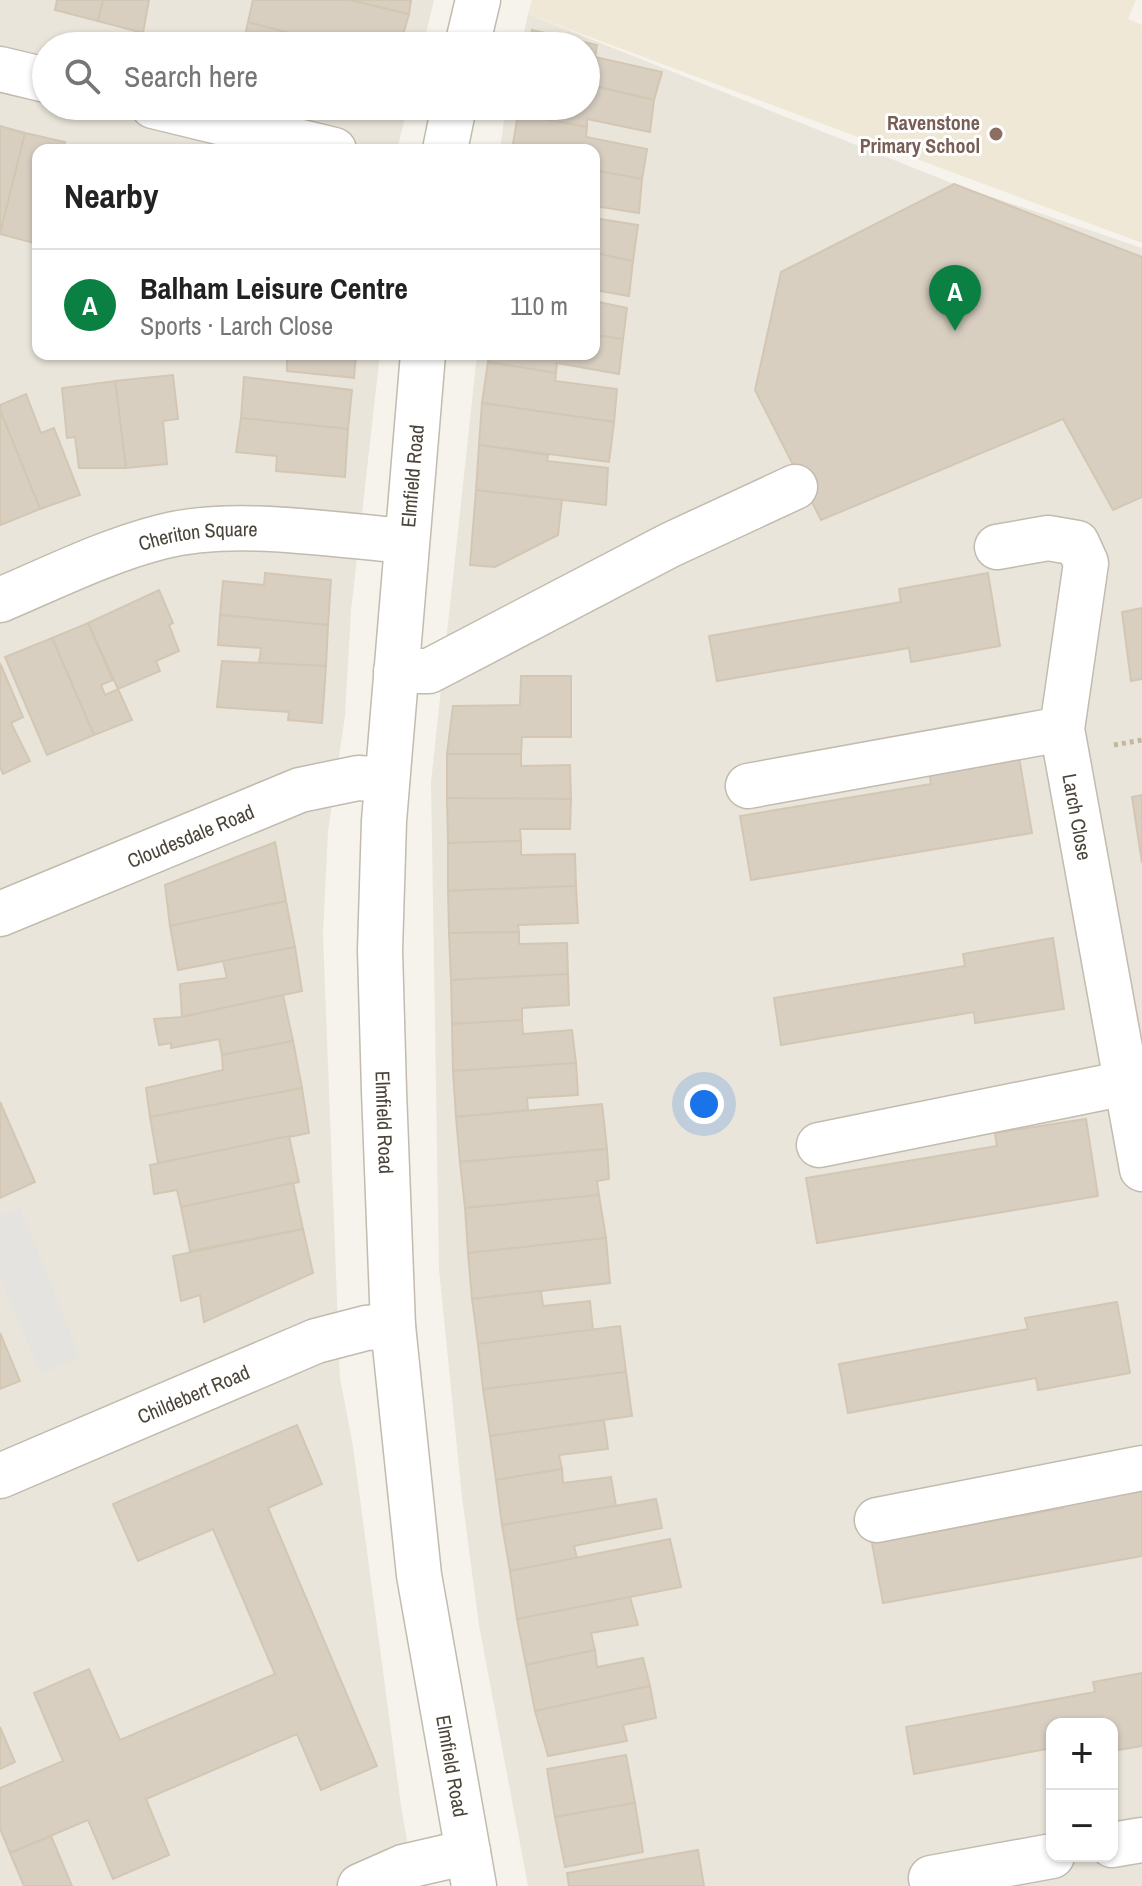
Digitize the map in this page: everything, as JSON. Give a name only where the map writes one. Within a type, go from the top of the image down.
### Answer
[{"type":"street","points":[[470,32],[478,0]]},
{"type":"street","points":[[0,69],[32,77]]},
{"type":"street","points":[[211,120],[309,144]]},
{"type":"street","points":[[446,144],[451,120]]},
{"type":"street","name":"Elmfield Road","points":[[422,360],[387,780],[380,950],[393,1326],[419,1575],[471,1869]]},
{"type":"street","points":[[396,671],[429,671],[670,545],[795,487]]},
{"type":"street","name":"Cheriton Square","points":[[0,600],[161,536],[208,529],[261,529],[406,541]]},
{"type":"street","name":"Larch Close","points":[[997,547],[1048,538],[1077,543],[1086,563],[1062,729],[1142,1169]]},
{"type":"street","points":[[748,786],[1062,729]]},
{"type":"street","name":"Cloudesdale Road","points":[[0,914],[300,790],[358,778],[387,780]]},
{"type":"street","points":[[819,1145],[1126,1083]]},
{"type":"street","name":"Childebert Road","points":[[0,1476],[316,1341],[366,1328],[393,1326]]},
{"type":"street","points":[[877,1520],[1142,1468]]},
{"type":"street","points":[[1118,1844],[1142,1840]]},
{"type":"street","points":[[931,1878],[1046,1857]]},
{"type":"street","points":[[360,1886],[403,1867],[471,1869]]},
{"type":"shaded area","points":[[0,0],[434,0],[426,32],[32,32],[32,120],[404,120],[398,144],[32,144],[32,360],[379,360],[351,611],[345,716],[328,832],[323,934],[340,1378],[353,1446],[401,1806],[415,1886],[0,1886]]},
{"type":"shaded area","name":"Ravenstone Primary School","points":[[532,0],[1136,0],[1128,19],[1142,25],[1142,243],[600,41],[600,32],[576,32],[528,14]]},
{"type":"shaded area","points":[[528,14],[573,32],[524,32]]},
{"type":"shaded area","points":[[600,43],[954,184],[1142,248],[1142,1886],[528,1886],[479,1625],[462,1497],[439,1270],[431,782],[476,360],[600,360],[600,144],[501,144],[504,120],[600,120]]},
{"type":"shaded area","points":[[20,1207],[80,1357],[41,1374],[0,1278],[0,1216]]},
{"type":"building","points":[[57,0],[103,0],[98,21],[55,10]]},
{"type":"building","points":[[103,0],[149,0],[143,32],[98,21]]},
{"type":"building","points":[[253,0],[350,0],[409,14],[404,32],[285,32],[248,22]]},
{"type":"building","points":[[350,0],[411,0],[409,14]]},
{"type":"building","points":[[248,22],[285,32],[246,32]]},
{"type":"building","points":[[600,58],[662,72],[654,100],[600,87]]},
{"type":"building","points":[[600,87],[654,100],[650,132],[592,120],[600,120]]},
{"type":"building","points":[[517,120],[550,120],[587,127],[586,137],[647,149],[642,179],[600,171],[600,144],[513,144]]},
{"type":"building","points":[[550,120],[587,120],[587,127]]},
{"type":"building","points":[[0,126],[25,133],[0,234]]},
{"type":"building","points":[[25,133],[65,142],[32,144],[32,242],[0,234]]},
{"type":"building","points":[[600,171],[642,179],[639,213],[600,207]]},
{"type":"building","points":[[954,184],[1142,257],[1142,497],[1113,510],[1063,419],[821,520],[755,390],[781,272]]},
{"type":"building","points":[[600,219],[638,225],[633,261],[600,254]]},
{"type":"building","points":[[600,254],[633,261],[629,296],[600,291]]},
{"type":"building","points":[[600,302],[627,308],[623,339],[600,336]]},
{"type":"building","points":[[600,336],[623,339],[619,374],[557,363],[556,373],[488,362],[600,360]]},
{"type":"building","points":[[287,360],[356,360],[354,378],[287,371]]},
{"type":"building","points":[[488,362],[556,373],[555,381],[617,389],[614,422],[482,403]]},
{"type":"building","points":[[173,375],[178,419],[163,421],[167,464],[126,468],[115,381]]},
{"type":"building","points":[[244,377],[352,390],[348,429],[241,418]]},
{"type":"building","points":[[115,381],[126,468],[79,468],[75,437],[67,438],[62,388]]},
{"type":"building","points":[[26,394],[41,433],[54,428],[80,495],[40,509],[0,410],[0,405]]},
{"type":"building","points":[[482,403],[614,422],[609,462],[479,445]]},
{"type":"building","points":[[0,410],[40,509],[1,525],[0,521]]},
{"type":"building","points":[[241,418],[348,429],[345,477],[276,471],[277,456],[236,452]]},
{"type":"building","points":[[479,445],[548,455],[547,461],[608,468],[606,505],[476,490]]},
{"type":"building","points":[[476,490],[562,500],[558,535],[495,567],[470,565]]},
{"type":"building","points":[[265,573],[331,580],[328,625],[220,615],[223,581],[264,585]]},
{"type":"building","points":[[988,573],[1000,646],[911,662],[909,648],[717,681],[709,636],[901,602],[899,589]]},
{"type":"building","points":[[159,590],[173,623],[169,625],[179,651],[156,661],[160,671],[118,689],[88,623]]},
{"type":"building","points":[[1142,608],[1142,679],[1131,681],[1122,612]]},
{"type":"building","points":[[220,615],[328,625],[326,666],[259,664],[261,648],[218,645]]},
{"type":"building","points":[[88,623],[113,680],[101,685],[105,695],[118,689],[132,720],[94,735],[52,638]]},
{"type":"building","points":[[52,638],[94,735],[47,755],[5,657]]},
{"type":"building","points":[[222,661],[326,666],[322,723],[288,720],[289,712],[217,707]]},
{"type":"building","points":[[0,663],[23,717],[11,723],[30,761],[3,774],[0,767]]},
{"type":"building","points":[[521,676],[571,676],[571,737],[522,737],[521,754],[447,754],[453,706],[520,705]]},
{"type":"building","points":[[447,754],[521,754],[521,766],[570,765],[571,799],[447,798]]},
{"type":"building","points":[[1019,757],[1032,833],[751,880],[740,816],[931,784],[929,772]]},
{"type":"building","points":[[1142,795],[1142,863],[1132,797]]},
{"type":"building","points":[[447,798],[571,799],[570,829],[520,829],[521,841],[448,843]]},
{"type":"building","points":[[521,841],[521,855],[575,854],[576,886],[448,891],[448,843]]},
{"type":"building","points":[[275,842],[286,901],[170,926],[165,885]]},
{"type":"building","points":[[576,886],[578,923],[518,925],[519,932],[449,933],[448,891]]},
{"type":"building","points":[[286,901],[295,947],[178,970],[170,926]]},
{"type":"building","points":[[519,932],[519,944],[567,943],[568,974],[451,980],[449,933]]},
{"type":"building","points":[[1053,938],[1064,1009],[975,1023],[974,1012],[781,1045],[774,998],[965,966],[963,954]]},
{"type":"building","points":[[295,947],[302,991],[182,1017],[180,984],[227,978],[223,961]]},
{"type":"building","points":[[568,974],[569,1005],[522,1008],[522,1020],[452,1024],[451,980]]},
{"type":"building","points":[[283,995],[293,1041],[222,1055],[219,1039],[171,1048],[171,1043],[159,1045],[154,1019],[182,1017]]},
{"type":"building","points":[[522,1020],[523,1034],[572,1030],[576,1063],[453,1071],[452,1024]]},
{"type":"building","points":[[293,1041],[302,1088],[150,1117],[146,1088],[223,1070],[222,1055]]},
{"type":"building","points":[[576,1063],[578,1095],[527,1098],[528,1110],[456,1117],[453,1071]]},
{"type":"building","points":[[302,1088],[309,1133],[158,1163],[150,1117]]},
{"type":"building","points":[[0,1102],[35,1182],[0,1198]]},
{"type":"building","points":[[602,1104],[607,1149],[460,1162],[456,1117]]},
{"type":"building","points":[[1086,1119],[1098,1196],[817,1243],[806,1178],[997,1146],[995,1133]]},
{"type":"building","points":[[289,1136],[299,1182],[181,1207],[177,1190],[154,1194],[150,1165]]},
{"type":"building","points":[[607,1149],[609,1179],[597,1181],[599,1195],[465,1208],[460,1162]]},
{"type":"building","points":[[293,1183],[303,1229],[190,1251],[181,1207]]},
{"type":"building","points":[[599,1195],[606,1238],[468,1253],[465,1208]]},
{"type":"building","points":[[303,1229],[313,1273],[204,1322],[200,1295],[181,1301],[173,1256]]},
{"type":"building","points":[[606,1238],[610,1283],[472,1299],[468,1253]]},
{"type":"building","points":[[541,1291],[543,1306],[590,1301],[593,1330],[478,1344],[472,1299]]},
{"type":"building","points":[[1117,1302],[1130,1373],[1038,1390],[1036,1378],[848,1413],[839,1364],[1028,1329],[1025,1318]]},
{"type":"building","points":[[620,1326],[626,1372],[483,1389],[478,1344]]},
{"type":"building","points":[[0,1333],[20,1381],[0,1389]]},
{"type":"building","points":[[626,1372],[632,1416],[490,1436],[483,1389]]},
{"type":"building","points":[[604,1420],[608,1449],[559,1455],[562,1469],[496,1480],[490,1436]]},
{"type":"building","points":[[297,1425],[322,1484],[268,1508],[377,1766],[321,1790],[297,1734],[146,1799],[169,1855],[113,1879],[88,1820],[10,1853],[0,1829],[0,1788],[63,1761],[34,1693],[89,1669],[120,1740],[275,1674],[213,1529],[138,1561],[113,1504]]},
{"type":"building","points":[[562,1469],[563,1483],[611,1477],[616,1506],[502,1525],[496,1480]]},
{"type":"building","points":[[1142,1482],[1142,1556],[883,1603],[872,1543],[1063,1508],[1062,1497]]},
{"type":"building","points":[[656,1499],[662,1528],[574,1546],[577,1558],[510,1571],[502,1525]]},
{"type":"building","points":[[670,1539],[681,1587],[517,1619],[510,1571]]},
{"type":"building","points":[[630,1597],[638,1625],[591,1633],[595,1650],[526,1665],[517,1619]]},
{"type":"building","points":[[595,1650],[597,1667],[643,1658],[650,1686],[535,1711],[526,1665]]},
{"type":"building","points":[[1142,1673],[1142,1746],[1118,1750],[1118,1718],[1046,1718],[1046,1749],[914,1774],[906,1727],[1095,1692],[1093,1682]]},
{"type":"building","points":[[650,1686],[656,1718],[623,1725],[627,1741],[548,1756],[535,1711]]},
{"type":"building","points":[[0,1727],[15,1762],[0,1769]]},
{"type":"building","points":[[626,1755],[635,1803],[555,1817],[547,1769]]},
{"type":"building","points":[[635,1803],[643,1852],[565,1867],[555,1817]]},
{"type":"building","points":[[51,1836],[72,1886],[24,1886],[10,1853]]},
{"type":"building","points":[[698,1850],[704,1886],[569,1886],[567,1873]]},
{"type":"place","name":"Ravenstone Primary School","points":[[996,134]]},
{"type":"place","name":"Balham Leisure Centre","points":[[955,331]]}]
